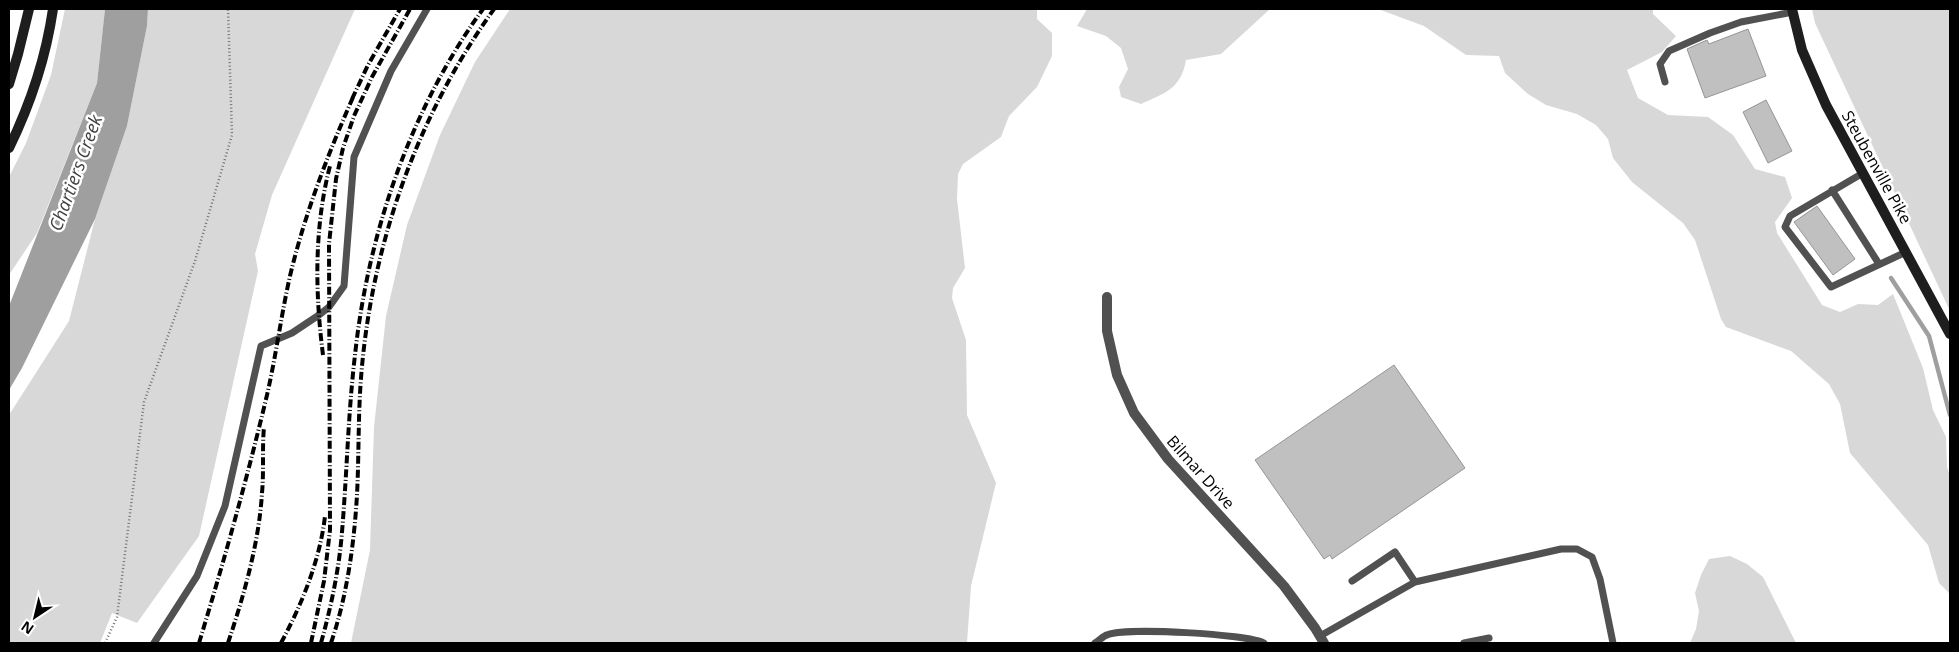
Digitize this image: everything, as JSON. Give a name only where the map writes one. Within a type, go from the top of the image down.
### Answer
[{"type":"main road","points":[[9,84],[29,9]]},
{"type":"main road","points":[[9,148],[36,80],[53,9]]},
{"type":"main road","name":"Steubenville Pike","points":[[1793,10],[1802,50],[1813,77],[1950,334]]},
{"type":"street","name":"Bilmar Drive","points":[[1106,297],[1108,332],[1117,375],[1134,413],[1168,459],[1284,586],[1322,640]]},
{"type":"lane","points":[[154,643],[197,576],[225,506],[261,346],[292,332],[319,315],[329,306],[344,286],[354,157],[391,71],[427,9]]},
{"type":"lane","points":[[1664,82],[1660,64],[1669,51],[1710,32],[1740,22],[1793,10]]},
{"type":"lane","points":[[1863,173],[1790,216],[1785,227],[1831,287],[1906,252]]},
{"type":"lane","points":[[1832,190],[1879,264]]},
{"type":"lane","points":[[1322,640],[1415,582],[1561,549],[1577,549],[1592,557],[1600,579],[1613,643]]},
{"type":"lane","points":[[1352,581],[1395,552],[1415,582]]},
{"type":"lane","points":[[1095,643],[1108,634],[1145,631],[1227,635],[1264,643]]},
{"type":"lane","points":[[1464,643],[1489,638]]},
{"type":"path","points":[[106,643],[117,617],[144,402],[195,260],[232,135],[228,9]]},
{"type":"shaded area","points":[[65,9],[105,9],[97,83],[37,233],[9,275],[9,177],[26,143],[51,75]]},
{"type":"shaded area","points":[[148,9],[355,9],[272,195],[255,254],[258,271],[199,536],[137,623],[112,613],[100,643],[9,643],[9,415],[69,321],[95,219],[127,126],[147,26]]},
{"type":"shaded area","points":[[510,9],[1037,9],[1037,19],[1052,33],[1052,56],[1037,87],[1009,116],[1001,137],[963,164],[958,174],[957,199],[965,268],[953,288],[952,298],[966,340],[967,415],[996,483],[971,586],[967,643],[351,643],[370,550],[374,427],[386,316],[407,225],[440,135],[475,62]]},
{"type":"shaded area","points":[[1087,9],[1270,9],[1221,54],[1186,60],[1180,78],[1171,89],[1141,104],[1121,97],[1119,87],[1128,69],[1121,48],[1106,36],[1077,26]]},
{"type":"shaded area","points":[[1378,9],[1653,9],[1653,14],[1676,36],[1662,52],[1627,70],[1638,98],[1668,115],[1708,117],[1733,135],[1755,169],[1785,177],[1792,198],[1775,222],[1777,233],[1822,305],[1840,312],[1858,304],[1878,305],[1893,294],[1923,368],[1933,410],[1946,437],[1947,467],[1950,475],[1950,594],[1939,583],[1928,545],[1850,453],[1840,404],[1829,384],[1791,351],[1726,327],[1721,319],[1695,240],[1683,223],[1632,182],[1613,158],[1608,139],[1596,125],[1577,114],[1546,105],[1528,94],[1505,73],[1499,56],[1466,55],[1424,26]]},
{"type":"shaded area","points":[[1812,9],[1950,9],[1950,311],[1815,23]]},
{"type":"shaded area","points":[[1730,556],[1747,564],[1763,577],[1796,643],[1690,643],[1696,629],[1699,611],[1695,593],[1701,575],[1709,559]]},
{"type":"water","name":"Chartiers Creek","points":[[105,9],[148,9],[147,26],[127,126],[95,219],[22,368],[9,390],[9,306],[97,83]]},
{"type":"building","points":[[1748,29],[1766,76],[1705,98],[1687,49],[1707,40],[1709,44]]},
{"type":"building","points":[[1766,100],[1792,151],[1768,163],[1743,112]]},
{"type":"building","points":[[1817,206],[1855,259],[1833,275],[1794,222]]},
{"type":"building","points":[[1394,365],[1465,468],[1332,559],[1330,555],[1324,559],[1255,460]]},
{"type":"waterway","points":[[1891,278],[1929,336],[1950,415]]},
{"type":"railway","points":[[352,99],[368,65],[400,9]]},
{"type":"railway","points":[[311,643],[324,581],[330,530],[329,244],[336,179],[343,148],[354,116],[372,77],[410,9]]},
{"type":"railway","points":[[321,643],[331,602],[341,546],[355,355],[370,263],[382,218],[414,130],[434,88],[457,47],[483,9]]},
{"type":"railway","points":[[331,643],[337,625],[352,551],[357,495],[359,407],[366,329],[387,231],[402,184],[442,93],[494,9]]},
{"type":"railway","points":[[199,643],[235,520],[259,426],[296,253],[318,184],[354,95]]},
{"type":"railway","points":[[323,355],[317,284],[321,213],[330,166]]},
{"type":"railway","points":[[228,643],[245,588],[258,531],[263,485],[264,427]]},
{"type":"railway","points":[[281,643],[309,581],[319,549],[325,516]]}]
